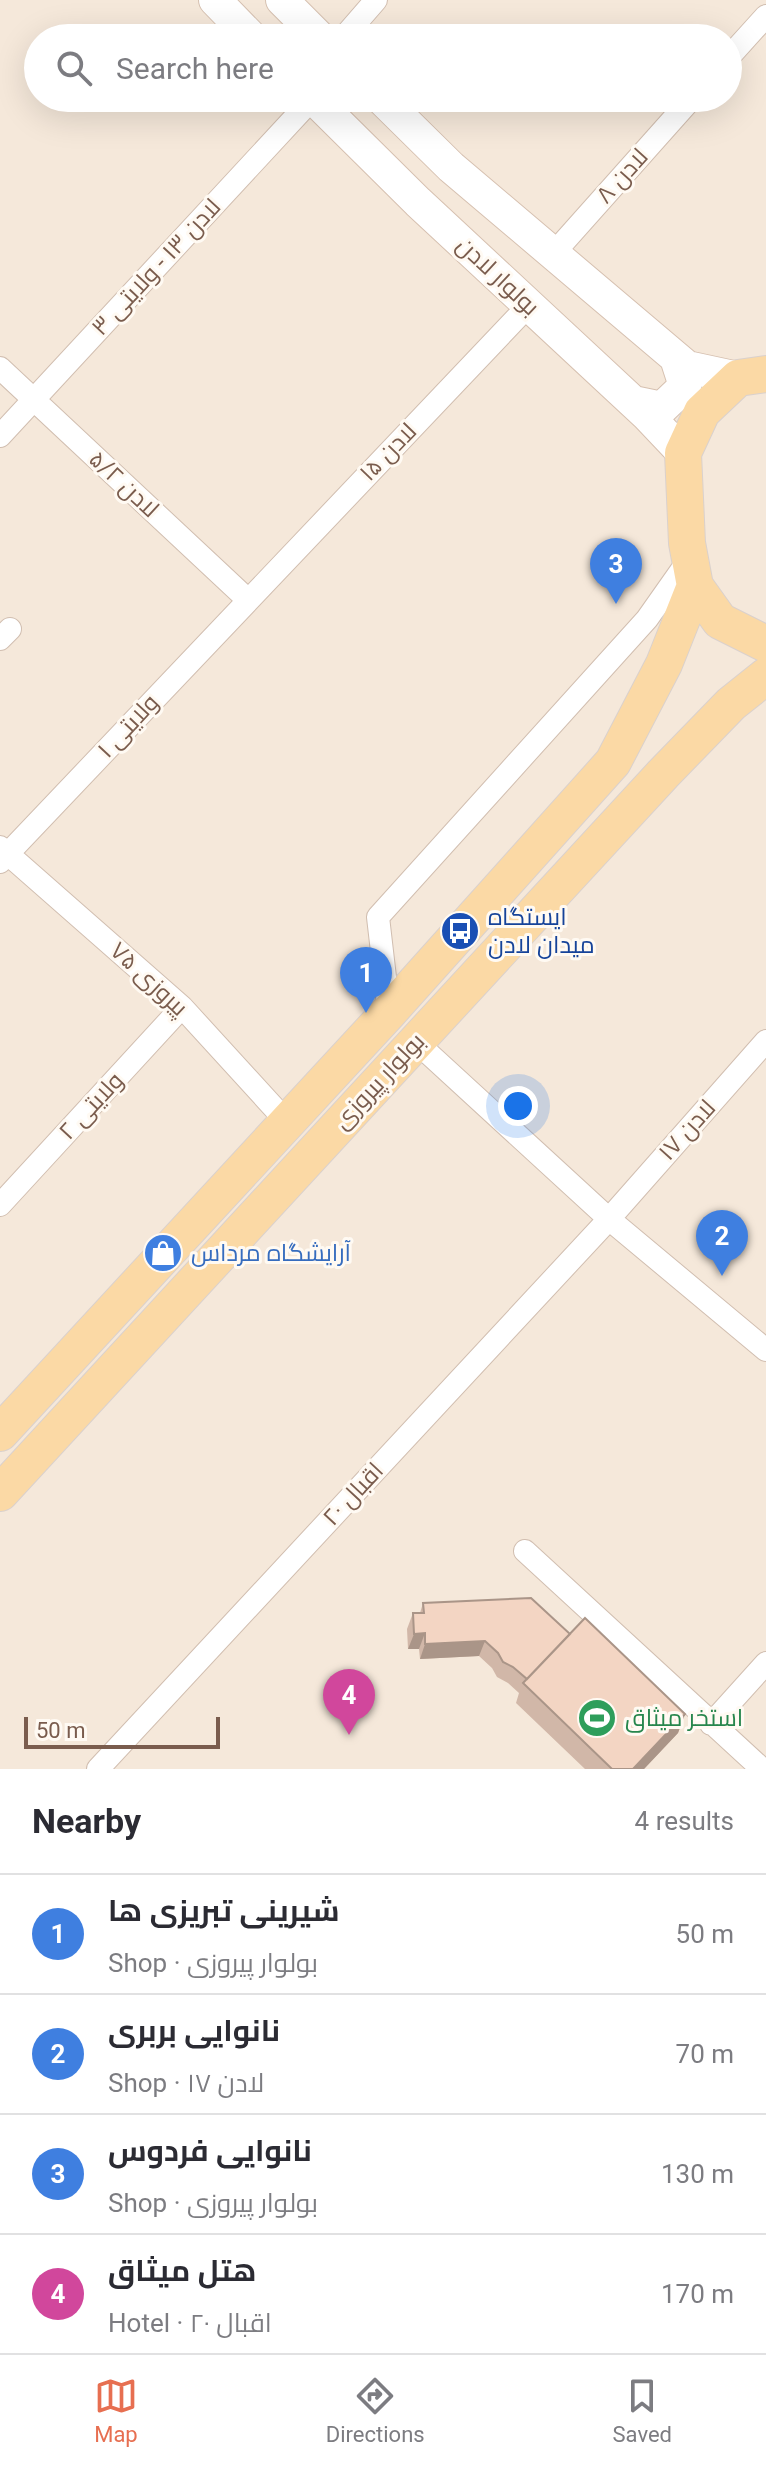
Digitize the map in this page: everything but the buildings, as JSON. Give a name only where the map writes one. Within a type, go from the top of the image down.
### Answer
[{"type":"main road","points":[[215,0],[238,24]]},
{"type":"main road","points":[[282,0],[306,24]]},
{"type":"main road","name":"بولوار لادن","points":[[327,112],[683,453]]},
{"type":"main road","name":"بولوار لادن","points":[[395,112],[451,167],[687,367],[752,376]]},
{"type":"main road","points":[[633,402],[662,408],[685,386],[676,358]]},
{"type":"main road","points":[[752,376],[702,412],[683,453],[687,543],[692,572],[720,621],[766,644]]},
{"type":"main road","name":"بولوار پیروزی","points":[[0,1433],[389,1012],[613,762],[664,664],[692,572]]},
{"type":"main road","name":"بولوار پیروزی","points":[[0,1493],[663,774],[731,704],[766,676]]},
{"type":"street","points":[[355,24],[376,0]]},
{"type":"street","points":[[742,43],[766,16]]},
{"type":"street","name":"لادن ۱۳ - ولایتی ۳","points":[[0,436],[300,112]]},
{"type":"street","name":"لادن ۸","points":[[553,254],[680,112]]},
{"type":"street","name":"لادن ۱۵","points":[[248,600],[529,305]]},
{"type":"street","name":"لادن ۵/۲","points":[[0,368],[248,600]]},
{"type":"street","points":[[389,1012],[378,917],[692,572]]},
{"type":"street","name":"ولایتی ۱","points":[[3,854],[248,600]]},
{"type":"street","name":"پیروزی ۷۵","points":[[3,854],[182,1007],[287,1122]]},
{"type":"street","name":"ولایتی ۲","points":[[0,1205],[182,1007]]},
{"type":"street","points":[[415,1041],[609,1219],[766,1350]]},
{"type":"street","name":"لادن ۱۷","points":[[609,1219],[766,1041]]},
{"type":"street","name":"اقبال ۲۰","points":[[98,1769],[609,1219]]},
{"type":"street","points":[[525,1551],[762,1769]]},
{"type":"street","points":[[711,1724],[766,1663]]},
{"type":"shaded area","points":[[0,0],[766,0],[766,1769],[0,1769]]},
{"type":"place","name":"نانوایی فردوس","points":[[616,604]]},
{"type":"place","name":"ایستگاه میدان لادن","points":[[460,931]]},
{"type":"place","name":"شیرینی تبریزی ها","points":[[366,1013]]},
{"type":"place","name":"آرایشگاه مرداس","points":[[163,1253]]},
{"type":"place","name":"نانوایی بربری","points":[[722,1276]]},
{"type":"place","name":"استخر میثاق","points":[[597,1718]]},
{"type":"place","name":"هتل میثاق","points":[[349,1735]]}]
